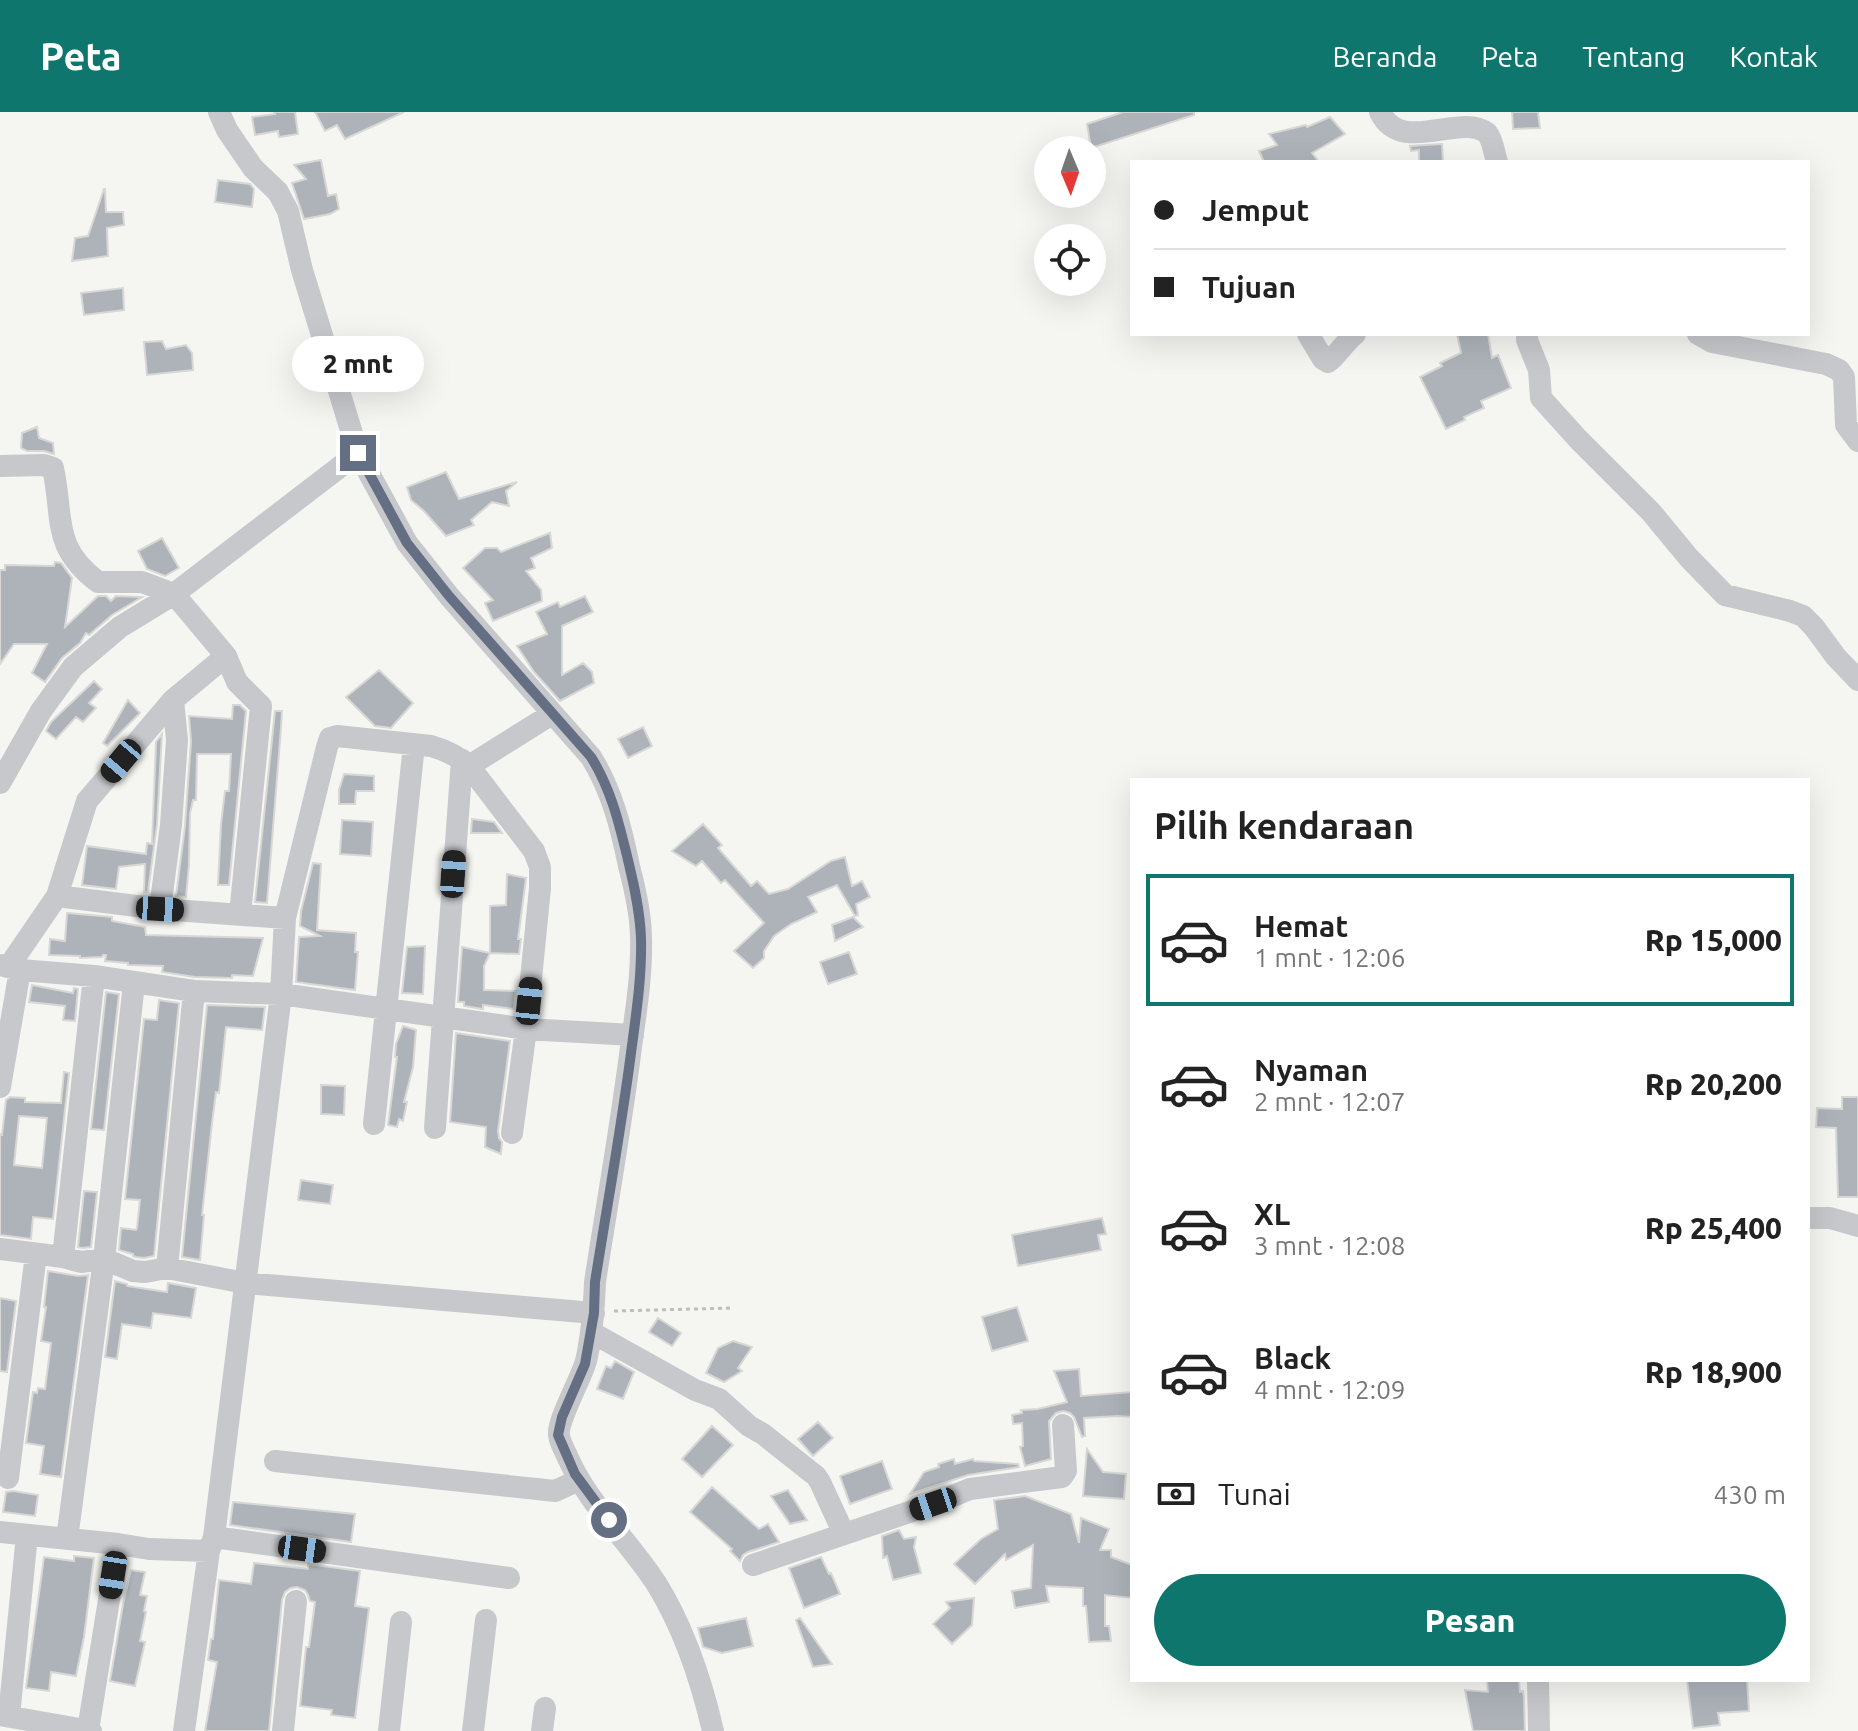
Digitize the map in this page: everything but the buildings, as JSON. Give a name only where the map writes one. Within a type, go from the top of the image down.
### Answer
[{"type":"street","points":[[222,112],[227,130],[253,168],[278,192],[288,211],[302,270],[358,453],[407,543],[449,596],[591,757],[611,796],[634,886],[641,938],[639,999],[585,1364],[562,1417],[558,1435],[579,1480],[656,1583],[684,1635],[713,1731]]},
{"type":"street","points":[[1380,112],[1383,119],[1398,129],[1448,121],[1466,121],[1477,125],[1489,137],[1496,160]]},
{"type":"street","points":[[1309,336],[1328,362],[1353,336]]},
{"type":"street","points":[[1527,336],[1539,370],[1541,398],[1651,512],[1689,558],[1725,595],[1803,616],[1858,680]]},
{"type":"street","points":[[1702,336],[1712,342],[1826,364],[1839,370],[1844,377],[1846,425],[1858,441]]},
{"type":"street","points":[[0,783],[41,711],[73,667],[120,627],[174,594],[358,453]]},
{"type":"street","points":[[0,466],[44,465],[53,468],[64,541],[73,557],[93,579],[104,583],[142,582],[174,594],[226,656],[237,682],[261,706],[240,914]]},
{"type":"street","points":[[0,1087],[10,967],[57,896],[87,801],[173,700],[226,656]]},
{"type":"street","points":[[160,909],[171,825],[177,740],[173,700]]},
{"type":"street","points":[[466,763],[552,714]]},
{"type":"street","points":[[184,1731],[212,1544],[281,994],[285,918],[330,738],[337,736],[444,750],[466,763],[534,851],[540,867],[540,888],[512,1133]]},
{"type":"street","points":[[374,1124],[414,745]]},
{"type":"street","points":[[435,1128],[442,1017],[466,763]]},
{"type":"street","points":[[57,896],[160,909],[285,918]]},
{"type":"street","points":[[10,967],[194,991],[281,994],[526,1029],[633,1035]]},
{"type":"street","points":[[63,1257],[94,976]]},
{"type":"street","points":[[67,1539],[104,1259],[134,983]]},
{"type":"street","points":[[167,1268],[194,991]]},
{"type":"street","points":[[1810,1218],[1830,1218],[1858,1226]]},
{"type":"street","points":[[0,1249],[81,1262],[104,1259],[133,1271],[167,1268],[245,1283],[592,1323],[692,1388],[719,1399],[749,1426],[816,1476],[844,1534]]},
{"type":"street","points":[[8,1478],[36,1254]]},
{"type":"street","points":[[753,1565],[970,1489],[1062,1477],[1066,1471],[1063,1425]]},
{"type":"street","points":[[275,1461],[555,1491],[579,1480]]},
{"type":"street","points":[[0,1532],[149,1549],[212,1544],[509,1578]]},
{"type":"street","points":[[27,1535],[4,1716],[90,1731],[118,1544]]},
{"type":"street","points":[[283,1731],[296,1601]]},
{"type":"street","points":[[473,1731],[486,1620]]},
{"type":"street","points":[[389,1731],[401,1622]]},
{"type":"street","points":[[1538,1682],[1539,1731]]},
{"type":"street","points":[[542,1731],[545,1708]]},
{"type":"path","points":[[592,1323],[625,1310],[734,1308]]},
{"type":"route","points":[[358,453],[407,543],[449,596],[591,757],[611,796],[630,868],[641,938],[639,999],[595,1282],[591,1336],[585,1364],[562,1417],[558,1435],[575,1474],[609,1520]]}]
